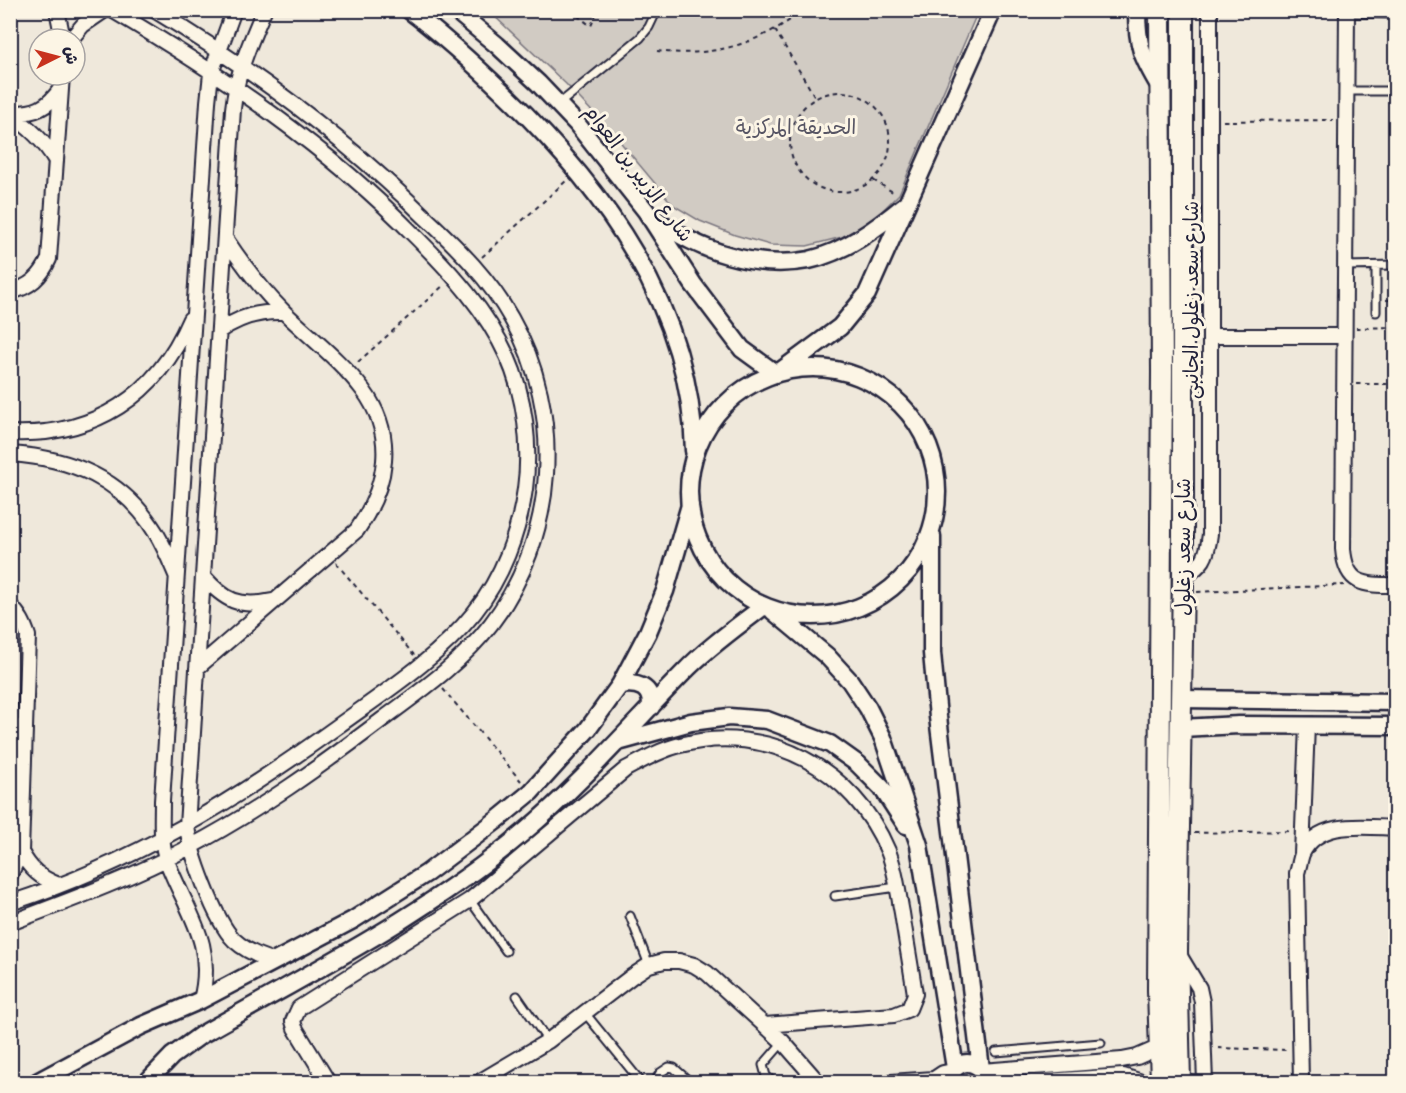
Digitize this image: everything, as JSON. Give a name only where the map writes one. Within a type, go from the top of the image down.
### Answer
[{"type":"main road","name":"شارع سعد زغلول","points":[[1160,10],[1162,372],[1158,967],[1161,1083]]},
{"type":"main road","name":"شارع سعد زغلول","points":[[1180,1083],[1178,951],[1183,585],[1183,10]]},
{"type":"main road","points":[[1162,372],[1183,373]]},
{"type":"street","points":[[57,10],[61,27]]},
{"type":"street","points":[[81,27],[105,10]]},
{"type":"street","points":[[10,903],[59,885],[187,826],[276,770],[422,664],[457,632],[475,611],[496,580],[512,546],[522,510],[527,472],[526,435],[520,397],[508,359],[494,330],[454,277],[395,216],[342,168],[277,116],[161,39],[112,10]]},
{"type":"street","points":[[10,922],[94,891],[191,846],[285,790],[436,680],[466,653],[493,622],[514,588],[531,551],[539,521],[547,471],[546,430],[540,390],[527,350],[513,320],[495,291],[473,265],[411,202],[304,113],[218,50],[154,10]]},
{"type":"street","points":[[201,1000],[207,968],[205,951],[201,936],[166,859],[162,839],[162,801],[211,73],[234,10]]},
{"type":"street","points":[[264,10],[240,66],[235,87],[187,826],[197,865],[223,925],[233,939],[247,950],[275,961]]},
{"type":"street","points":[[409,10],[482,72],[549,137],[603,202],[625,236],[646,271],[664,309],[678,347],[693,428],[694,458]]},
{"type":"street","name":"شارع الزبير بن العوام","points":[[455,10],[497,45],[559,104],[612,166],[646,211],[717,317],[742,349],[778,373]]},
{"type":"street","points":[[778,373],[840,327],[867,294],[878,275],[993,10]]},
{"type":"street","points":[[1137,10],[1137,34],[1141,52],[1160,87]]},
{"type":"street","name":"شارع سعد زغلول الجانبى","points":[[1183,585],[1202,565],[1208,550],[1210,534],[1210,10]]},
{"type":"street","points":[[1347,12],[1344,560],[1348,571],[1365,585],[1395,585]]},
{"type":"street","points":[[10,113],[39,109],[53,100],[59,87]]},
{"type":"street","points":[[10,292],[22,289],[34,282],[43,272],[49,259],[62,87]]},
{"type":"street","points":[[10,113],[27,125],[44,142],[56,161]]},
{"type":"street","points":[[646,211],[669,229],[704,247],[751,260],[781,262],[810,260],[838,249],[863,237],[908,202]]},
{"type":"street","points":[[197,668],[357,531],[371,510],[380,487],[384,462],[383,437],[376,413],[363,391],[347,372],[284,312],[248,272],[225,238]]},
{"type":"street","points":[[10,433],[46,433],[69,429],[90,422],[130,400],[162,369],[175,350],[195,309]]},
{"type":"street","points":[[219,331],[243,317],[270,311],[284,312]]},
{"type":"street","points":[[1210,336],[1344,332]]},
{"type":"street","points":[[508,359],[527,350]]},
{"type":"street","points":[[947,1076],[919,844],[883,738],[868,708],[850,681],[827,656],[767,607],[746,596],[724,579],[707,557],[696,532],[690,505],[690,477],[694,458],[701,438],[711,421],[724,405],[756,381],[797,368],[841,371],[882,388],[899,402],[913,419],[925,438],[932,459],[936,481],[936,503],[932,527],[933,653],[938,717],[983,1074]]},
{"type":"street","points":[[10,454],[69,463],[110,484],[144,515],[157,534],[177,577]]},
{"type":"street","points":[[37,1083],[141,1026],[201,1000],[353,920],[463,847],[531,792],[588,729],[620,685],[648,632],[664,591],[690,505]]},
{"type":"street","points":[[182,506],[207,508]]},
{"type":"street","points":[[147,1083],[172,1056],[201,1035],[409,917],[488,861],[555,806],[710,648],[767,607],[803,616],[827,616],[873,601],[893,587],[910,570],[923,550],[932,527]]},
{"type":"street","points":[[203,576],[225,598],[239,603],[254,605],[274,600]]},
{"type":"street","points":[[10,606],[24,623],[28,636],[21,852],[10,875]]},
{"type":"street","points":[[422,664],[436,680]]},
{"type":"street","points":[[620,685],[637,684],[644,687],[649,692],[651,707]]},
{"type":"street","points":[[1181,699],[1395,702]]},
{"type":"street","points":[[1239,700],[1239,725]]},
{"type":"street","points":[[618,742],[691,722],[729,717],[767,720],[830,744],[858,764],[882,788],[919,844]]},
{"type":"street","points":[[10,737],[25,723]]},
{"type":"street","points":[[1181,728],[1239,725],[1395,726]]},
{"type":"street","points":[[1301,1083],[1297,873],[1302,854],[1307,725]]},
{"type":"street","points":[[328,1083],[295,1028],[293,1021],[299,1008],[470,900],[626,769],[652,755],[680,745],[709,740],[738,740],[768,745],[799,756],[828,773],[854,795],[874,822],[888,853],[897,887],[915,994],[914,1002],[909,1009],[894,1016],[765,1025]]},
{"type":"street","points":[[10,799],[21,823]]},
{"type":"street","points":[[1302,854],[1314,838],[1331,829],[1351,826],[1395,828]]},
{"type":"street","points":[[21,852],[35,873],[59,885]]},
{"type":"street","points":[[1178,951],[1199,988],[1202,1002],[1205,1083]]},
{"type":"street","points":[[479,1083],[548,1041],[631,976],[649,965],[664,961],[679,961],[694,965],[707,973],[783,1042],[818,1083]]},
{"type":"street","points":[[891,1083],[947,1076],[965,1063],[971,1063],[983,1074],[1122,1060],[1137,1057],[1160,1047]]},
{"type":"street","points":[[1122,1060],[1126,1066],[1123,1076]]},
{"type":"street","points":[[1031,1083],[1123,1076],[1142,1083]]},
{"type":"lane","points":[[559,104],[640,38],[649,27],[657,10]]},
{"type":"lane","points":[[1347,12],[1395,14]]},
{"type":"lane","points":[[1346,91],[1395,91]]},
{"type":"lane","points":[[1345,266],[1395,265]]},
{"type":"lane","points":[[1376,266],[1376,312]]},
{"type":"lane","points":[[835,896],[897,887]]},
{"type":"lane","points":[[470,900],[506,951]]},
{"type":"lane","points":[[630,916],[649,965]]},
{"type":"lane","points":[[517,996],[548,1041]]},
{"type":"lane","points":[[585,1013],[641,1083]]},
{"type":"lane","points":[[773,1083],[766,1076],[763,1065],[783,1042]]},
{"type":"lane","points":[[996,1052],[1101,1043]]},
{"type":"lane","points":[[1032,1050],[1033,1068]]},
{"type":"lane","points":[[655,1083],[660,1073],[669,1067],[674,1068],[690,1083]]},
{"type":"path","points":[[570,10],[591,26],[598,10]]},
{"type":"path","points":[[657,51],[709,52],[743,44],[775,30],[804,10]]},
{"type":"path","points":[[775,30],[816,98]]},
{"type":"path","points":[[834,92],[854,93],[871,102],[884,117],[890,135],[889,155],[873,180],[856,189],[837,192],[818,186],[803,174],[793,157],[792,128],[801,111],[816,98],[834,92]]},
{"type":"path","points":[[1210,122],[1346,120]]},
{"type":"path","points":[[473,265],[578,171]]},
{"type":"path","points":[[873,180],[908,202]]},
{"type":"path","points":[[347,372],[454,277]]},
{"type":"path","points":[[1344,332],[1395,327]]},
{"type":"path","points":[[1344,384],[1395,384]]},
{"type":"path","points":[[330,555],[422,664]]},
{"type":"path","points":[[1183,585],[1365,585]]},
{"type":"path","points":[[436,680],[531,792]]},
{"type":"path","points":[[1179,833],[1303,831]]},
{"type":"path","points":[[1203,1048],[1300,1050]]},
{"type":"green space","name":"الحديقة المركزية","points":[[489,11],[978,11],[899,194],[873,220],[842,237],[807,246],[770,245],[735,235],[700,221],[673,205],[617,138],[566,84]]}]
